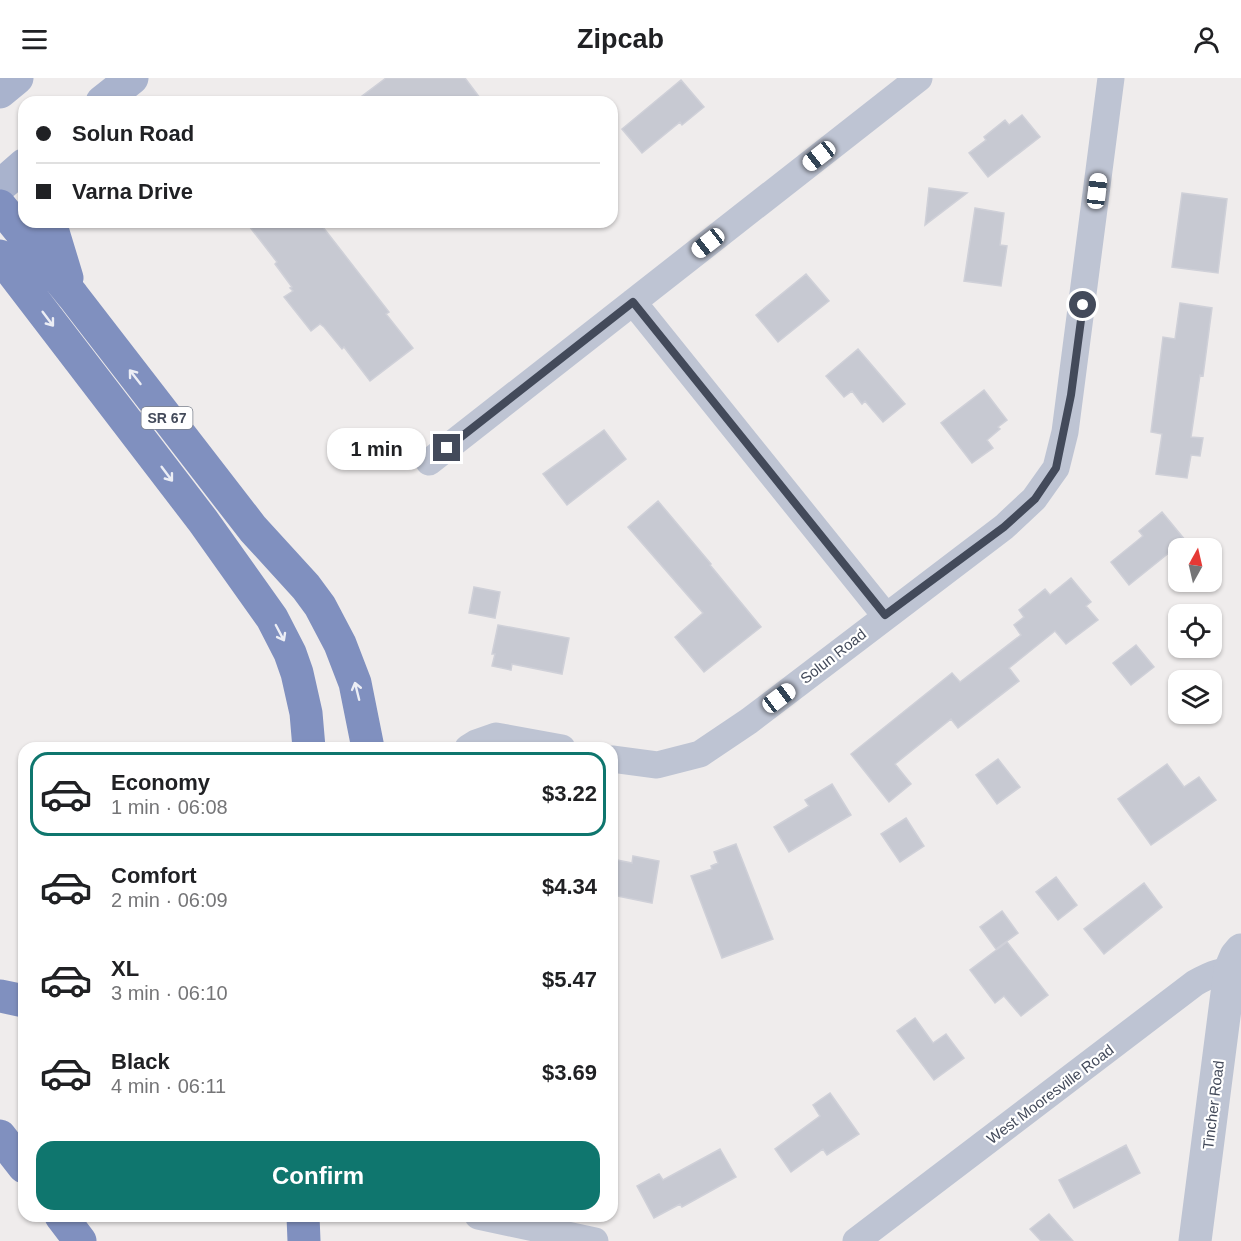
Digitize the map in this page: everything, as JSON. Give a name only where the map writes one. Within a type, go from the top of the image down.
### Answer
[{"type":"highway","name":"SR 67","points":[[0,206],[73,296],[253,529],[306,587],[320,606],[340,644],[355,683],[367,742]]},
{"type":"highway","points":[[52,228],[73,296]]},
{"type":"highway","points":[[0,256],[14,287],[203,521],[272,618],[297,672],[306,713],[308,742]]},
{"type":"highway","points":[[0,996],[18,1000]]},
{"type":"highway","points":[[0,1136],[18,1159]]},
{"type":"highway","points":[[66,1222],[80,1241]]},
{"type":"highway","points":[[303,1222],[304,1241]]},
{"type":"main road","points":[[0,92],[17,78]]},
{"type":"main road","points":[[110,96],[132,78]]},
{"type":"main road","points":[[0,186],[18,170]]},
{"type":"street","points":[[429,462],[919,78]]},
{"type":"street","name":"Solun Road","points":[[618,760],[657,765],[700,753],[748,721],[1004,527],[1035,499],[1056,468],[1071,395],[1111,78]]},
{"type":"street","points":[[633,302],[885,615]]},
{"type":"street","points":[[480,742],[496,736],[529,742]]},
{"type":"street","name":"West Mooresville Road","points":[[856,1241],[1195,983],[1237,964]]},
{"type":"street","name":"Tincher Road","points":[[1195,1241],[1237,964]]},
{"type":"street","points":[[506,1222],[595,1241]]},
{"type":"building","points":[[386,78],[465,78],[478,96],[362,96]]},
{"type":"building","points":[[681,80],[704,107],[682,125],[680,122],[642,153],[622,129]]},
{"type":"building","points":[[1022,115],[1040,137],[988,177],[969,153],[986,140],[984,137],[1005,120],[1009,125]]},
{"type":"building","points":[[929,188],[967,193],[925,225]]},
{"type":"building","points":[[1182,193],[1227,199],[1218,273],[1172,267]]},
{"type":"building","points":[[975,208],[1004,213],[1000,245],[1007,246],[1001,286],[964,281]]},
{"type":"building","points":[[251,228],[324,228],[389,312],[386,314],[413,348],[370,381],[344,347],[342,349],[324,327],[320,324],[311,331],[284,297],[293,291],[275,264],[277,262]]},
{"type":"building","points":[[806,274],[829,301],[778,342],[756,315]]},
{"type":"building","points":[[1180,303],[1212,308],[1203,376],[1200,375],[1191,437],[1203,438],[1200,456],[1191,455],[1187,478],[1156,474],[1162,434],[1151,432],[1163,337],[1175,339]]},
{"type":"building","points":[[858,349],[905,404],[883,422],[865,401],[862,404],[852,391],[844,397],[826,376]]},
{"type":"building","points":[[984,390],[1007,420],[987,440],[993,448],[972,463],[941,423]]},
{"type":"building","points":[[604,430],[626,459],[567,505],[543,474]]},
{"type":"building","points":[[658,501],[761,627],[704,672],[675,637],[703,613],[628,527]]},
{"type":"building","points":[[1162,512],[1183,538],[1168,538],[1168,554],[1129,585],[1111,562],[1143,536],[1139,531]]},
{"type":"building","points":[[1071,578],[1091,602],[1086,606],[1098,620],[1066,644],[1055,631],[1009,668],[1019,681],[958,728],[951,719],[895,764],[911,784],[889,802],[851,754],[952,673],[960,682],[1021,635],[1014,625],[1024,617],[1019,610],[1045,589],[1050,595]]},
{"type":"building","points":[[474,587],[500,592],[495,618],[469,613]]},
{"type":"building","points":[[498,625],[569,638],[562,674],[512,664],[511,670],[492,666]]},
{"type":"building","points":[[1136,645],[1154,667],[1131,685],[1113,663]]},
{"type":"building","points":[[998,759],[1020,787],[997,804],[976,775]]},
{"type":"building","points":[[1167,764],[1184,787],[1199,777],[1216,800],[1151,845],[1118,799]]},
{"type":"building","points":[[832,784],[851,815],[789,852],[774,827],[809,806],[805,800]]},
{"type":"building","points":[[906,818],[924,846],[900,862],[881,834]]},
{"type":"building","points":[[736,844],[773,939],[722,958],[691,876],[712,869],[711,866],[718,863],[714,852]]},
{"type":"building","points":[[633,856],[659,861],[652,903],[618,896],[618,860],[632,863]]},
{"type":"building","points":[[1056,877],[1077,905],[1058,920],[1036,892]]},
{"type":"building","points":[[1144,883],[1162,907],[1104,954],[1084,929]]},
{"type":"building","points":[[1002,911],[1018,933],[996,949],[980,927]]},
{"type":"building","points":[[1007,942],[1048,995],[1021,1016],[1004,996],[995,1003],[970,970]]},
{"type":"building","points":[[915,1018],[933,1043],[946,1034],[964,1058],[934,1080],[897,1031]]},
{"type":"building","points":[[830,1093],[859,1134],[827,1155],[823,1149],[791,1172],[775,1149],[820,1116],[813,1105]]},
{"type":"building","points":[[1126,1145],[1140,1173],[1074,1208],[1059,1180]]},
{"type":"building","points":[[720,1149],[736,1177],[682,1207],[680,1204],[654,1218],[637,1186],[659,1174],[663,1180]]},
{"type":"building","points":[[1049,1214],[1073,1241],[1041,1241],[1030,1229]]},
{"type":"route","points":[[447,448],[633,302],[885,615],[1004,527],[1035,499],[1056,468],[1065,432],[1083,305]]}]
